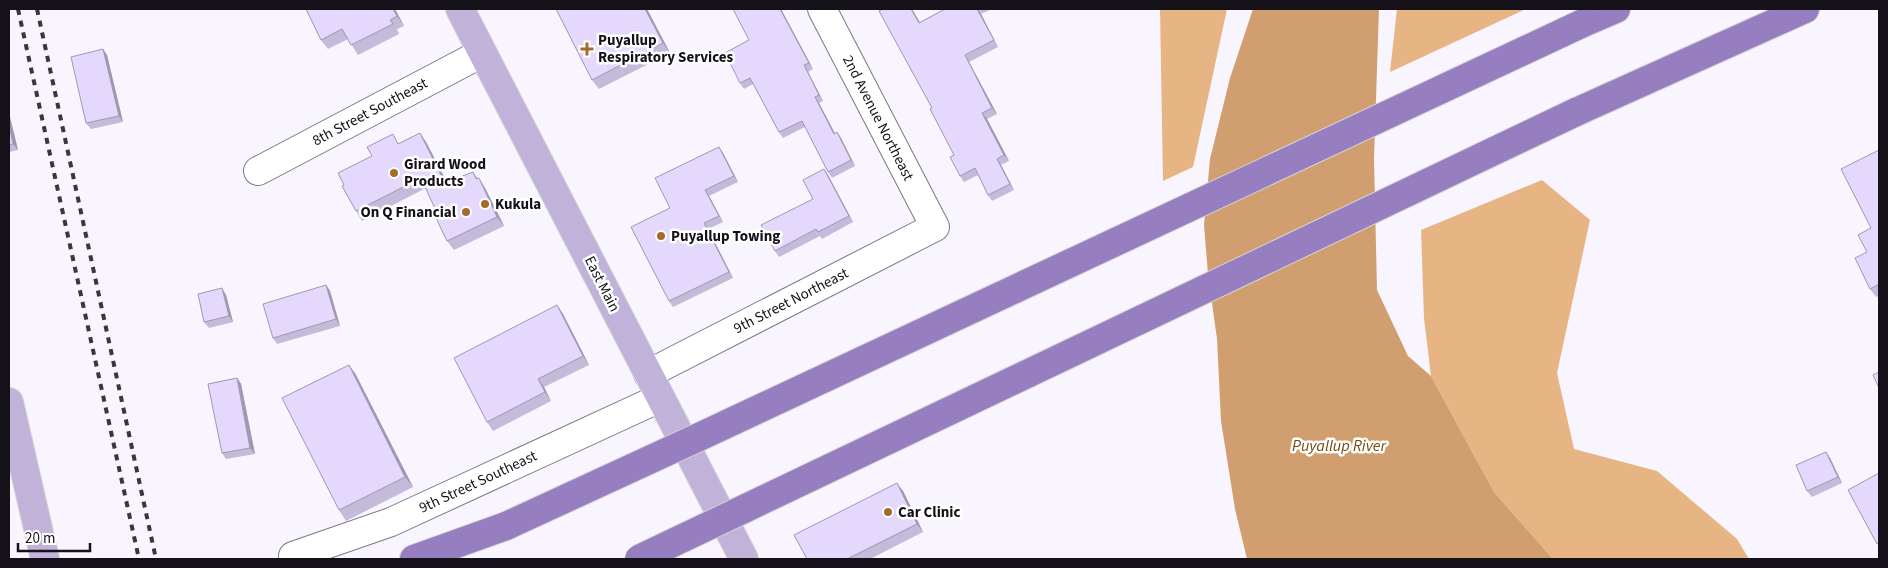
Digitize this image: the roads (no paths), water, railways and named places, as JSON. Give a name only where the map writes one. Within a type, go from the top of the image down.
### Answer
[{"type":"highway","points":[[433,559],[707,434],[1580,24],[1616,9]]},
{"type":"highway","points":[[639,559],[1576,112],[1804,9]]},
{"type":"highway","points":[[414,559],[506,526]]},
{"type":"main road","name":"East Main","points":[[460,9],[744,559]]},
{"type":"main road","points":[[9,402],[46,559]]},
{"type":"street","name":"2nd Avenue Northeast","points":[[822,9],[935,227]]},
{"type":"street","name":"8th Street Southeast","points":[[258,171],[482,53]]},
{"type":"street","name":"9th Street Northeast","points":[[654,386],[935,227]]},
{"type":"street","name":"9th Street Southeast","points":[[293,556],[391,522],[654,386]]},
{"type":"water","name":"Puyallup River","points":[[1253,9],[1379,9],[1374,159],[1377,290],[1408,356],[1431,376],[1494,492],[1553,559],[1247,559],[1235,509],[1221,421],[1217,339],[1208,274],[1204,225],[1210,159],[1230,78]]},
{"type":"railway","points":[[18,9],[139,559]]},
{"type":"railway","points":[[37,9],[156,559]]},
{"type":"place","name":"Puyallup Respiratory Services","points":[[587,49]]},
{"type":"place","name":"Girard Wood Products","points":[[394,173]]},
{"type":"place","name":"Kukula","points":[[485,204]]},
{"type":"place","name":"On Q Financial","points":[[466,212]]},
{"type":"place","name":"Puyallup Towing","points":[[661,236]]},
{"type":"place","name":"Car Clinic","points":[[888,512]]}]
